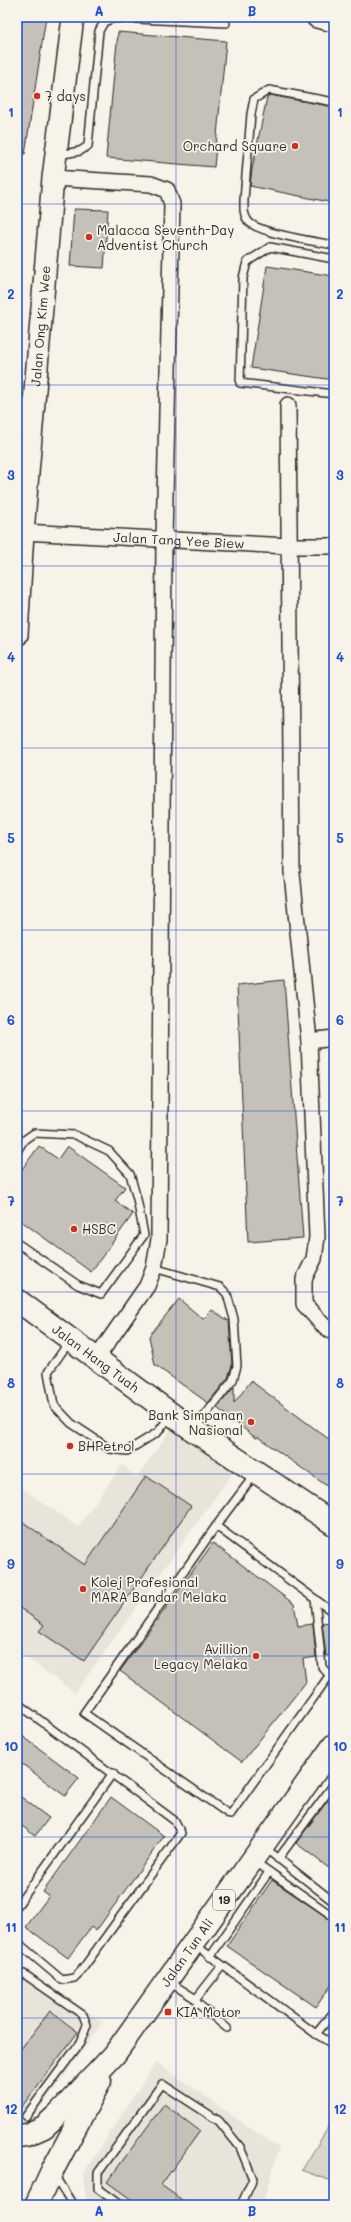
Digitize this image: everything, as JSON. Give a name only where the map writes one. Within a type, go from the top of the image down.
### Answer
[{"type":"main road","name":"Jalan Ong Kim Wee","points":[[17,635],[23,532],[53,178],[73,17]]},
{"type":"main road","name":"Jalan Hang Tuah","points":[[17,1300],[193,1430],[256,1473],[332,1521]]},
{"type":"main road","name":"Jalan Tun Ali","points":[[17,2136],[26,2135],[44,2127],[114,2055],[193,1944],[265,1859],[334,1745]]},
{"type":"main road","name":"19","points":[[36,2205],[52,2171],[114,2055]]},
{"type":"street","points":[[53,178],[151,184],[166,190],[172,204],[164,539],[159,1239],[154,1268],[147,1286],[96,1359]]},
{"type":"street","points":[[288,405],[292,874],[308,1041],[317,1237],[314,1259],[304,1279],[304,1304],[323,1325],[334,1332]]},
{"type":"street","name":"Jalan Tang Yee Biew","points":[[23,532],[289,546],[334,546]]},
{"type":"street","points":[[308,1041],[334,1038]]},
{"type":"lane","points":[[56,156],[80,151],[88,146],[99,31],[104,22],[114,18],[183,19],[226,23]]},
{"type":"lane","points":[[334,102],[269,90],[254,99],[251,114],[244,200],[244,212],[249,222],[260,229],[334,245]]},
{"type":"lane","points":[[334,259],[270,247],[247,262],[243,278],[240,383],[334,394]]},
{"type":"lane","points":[[17,1152],[24,1140],[34,1133],[75,1135],[109,1151],[130,1174],[144,1234],[101,1294],[78,1285],[17,1243]]},
{"type":"lane","points":[[144,1234],[159,1239]]},
{"type":"lane","points":[[154,1268],[220,1287],[227,1294],[234,1319],[237,1366],[233,1380],[193,1430]]},
{"type":"lane","points":[[71,1340],[48,1372],[54,1405],[71,1423],[110,1449],[127,1451],[158,1432],[171,1414]]},
{"type":"lane","points":[[256,1473],[216,1526],[84,1713],[230,1815],[334,1669]]},
{"type":"lane","points":[[216,1526],[334,1613]]},
{"type":"lane","points":[[315,1599],[322,1667],[330,1676]]},
{"type":"lane","points":[[17,1703],[113,1773],[175,1821],[180,1833],[74,1978],[62,1980],[17,1942]]},
{"type":"lane","points":[[17,1906],[113,1773]]},
{"type":"lane","points":[[210,1957],[265,1859],[334,1784]]},
{"type":"lane","points":[[265,1859],[334,1902]]},
{"type":"lane","points":[[265,1859],[334,1917]]},
{"type":"lane","points":[[193,1944],[316,2034],[334,2045]]},
{"type":"lane","points":[[196,1999],[222,1966]]},
{"type":"lane","points":[[17,1976],[24,1974],[83,2015],[87,2025],[80,2043],[26,2116]]},
{"type":"lane","points":[[167,1980],[196,1999],[197,2003],[227,2028]]},
{"type":"lane","points":[[316,2034],[334,2012]]},
{"type":"lane","points":[[120,2205],[98,2189],[98,2173],[162,2084],[219,2121],[240,2147],[253,2179],[241,2205]]},
{"type":"lane","points":[[52,2171],[73,2205]]},
{"type":"shaded area","name":"Kolej Profesional MARA Bandar Melaka","points":[[173,1427],[234,1471],[75,1693],[17,1651],[17,1485],[78,1527],[122,1465],[137,1477]]},
{"type":"shaded area","points":[[17,1962],[103,2022],[31,2121],[17,2123]]},
{"type":"shaded area","points":[[156,2062],[279,2148],[262,2205],[88,2205],[86,2203],[83,2174]]},
{"type":"shaded area","points":[[334,2118],[334,2182],[302,2170]]},
{"type":"building","points":[[17,17],[46,17],[25,154],[17,153]]},
{"type":"building","points":[[118,32],[226,41],[214,167],[106,158]]},
{"type":"building","name":"Orchard Square","points":[[270,95],[334,107],[334,203],[250,186],[252,169],[267,97]]},
{"type":"building","points":[[74,209],[108,210],[104,268],[70,266]]},
{"type":"building","points":[[267,266],[334,276],[334,380],[251,368]]},
{"type":"building","points":[[284,980],[303,1238],[248,1242],[237,985]]},
{"type":"building","points":[[39,1146],[58,1159],[67,1146],[125,1187],[115,1201],[133,1214],[91,1272],[17,1218],[17,1176]]},
{"type":"building","points":[[179,1299],[203,1319],[212,1310],[229,1321],[232,1365],[228,1378],[208,1403],[155,1365],[149,1336]]},
{"type":"building","points":[[251,1381],[334,1443],[334,1491],[258,1437],[256,1438],[217,1408],[234,1387],[234,1403]]},
{"type":"building","points":[[146,1476],[191,1506],[84,1661],[39,1631],[44,1625],[17,1606],[17,1518],[85,1565]]},
{"type":"building","points":[[213,1543],[294,1604],[298,1626],[313,1624],[316,1657],[303,1659],[306,1682],[242,1762],[120,1671]]},
{"type":"building","points":[[330,1622],[334,1654],[326,1656],[322,1623]]},
{"type":"building","points":[[17,1732],[79,1778],[65,1796],[17,1760]]},
{"type":"building","points":[[334,1792],[334,1872],[296,1843]]},
{"type":"building","points":[[17,1794],[49,1818],[35,1836],[17,1822]]},
{"type":"building","points":[[111,1797],[164,1836],[96,1931],[91,1927],[68,1958],[26,1927],[49,1896],[43,1892]]},
{"type":"building","points":[[272,1880],[334,1922],[334,1981],[316,2007],[227,1946]]},
{"type":"building","points":[[50,2011],[78,2032],[17,2113],[17,2054]]},
{"type":"building","points":[[164,2104],[200,2131],[161,2185],[189,2205],[139,2205],[107,2182]]},
{"type":"place","name":"7 days","points":[[37,96]]},
{"type":"place","name":"Orchard Square","points":[[295,146]]},
{"type":"place","name":"Malacca Seventh-Day Adventist Church","points":[[89,237]]},
{"type":"place","name":"HSBC","points":[[74,1229]]},
{"type":"place","name":"Bank Simpanan Nasional","points":[[251,1422]]},
{"type":"place","name":"BHPetrol","points":[[70,1446]]},
{"type":"place","name":"Kolej Profesional MARA Bandar Melaka","points":[[83,1589]]},
{"type":"place","name":"Avillion Legacy Melaka","points":[[256,1656]]},
{"type":"place","name":"KIA Motor","points":[[168,2012]]}]
